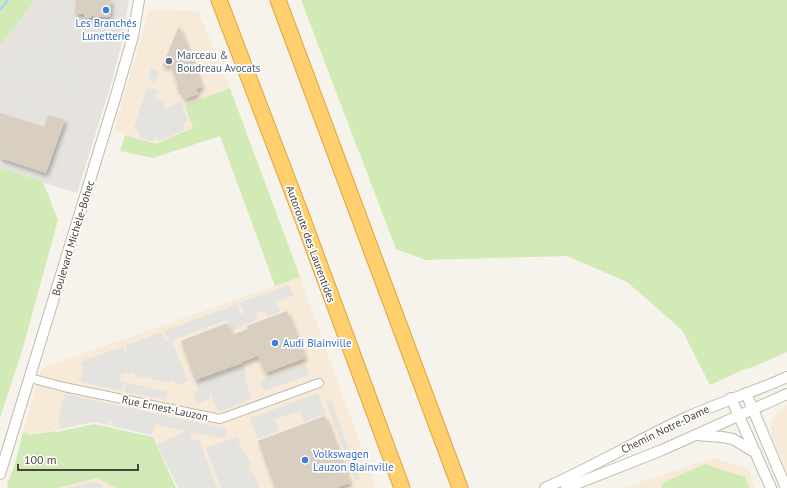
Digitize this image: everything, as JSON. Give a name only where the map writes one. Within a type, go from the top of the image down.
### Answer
[{"type":"highway","name":"Autoroute des Laurentides","points":[[219,0],[402,488]]},
{"type":"highway","points":[[278,0],[460,488]]},
{"type":"street","name":"Boulevard Michèle-Bohec","points":[[0,474],[119,86],[133,36],[139,0]]},
{"type":"street","name":"Chemin Notre-Dame","points":[[546,488],[659,431],[731,398],[787,377]]},
{"type":"street","name":"Rue Ernest-Lauzon","points":[[30,378],[64,387],[220,419],[319,383]]},
{"type":"street","points":[[746,393],[786,488]]},
{"type":"street","name":"Chemin Notre-Dame","points":[[566,488],[696,435],[787,394]]},
{"type":"street","points":[[731,398],[770,488]]},
{"type":"street","points":[[696,435],[727,437],[740,442],[756,453]]},
{"type":"shaded area","points":[[35,0],[129,0],[123,38],[111,84],[77,193],[0,169],[0,46]]},
{"type":"shaded area","points":[[49,0],[73,0],[70,9],[64,7],[62,13],[46,9]]},
{"type":"shaded area","points":[[42,10],[103,28],[99,49],[90,47],[92,35],[77,31],[71,52],[79,54],[76,62],[86,65],[77,97],[0,76],[0,66],[2,66],[6,56],[10,57],[13,47],[19,49],[21,43],[33,41],[39,42],[42,33],[36,31]]},
{"type":"shaded area","points":[[149,10],[198,11],[230,88],[185,105],[194,128],[156,144],[114,131]]},
{"type":"shaded area","points":[[151,68],[159,71],[155,82],[148,80]]},
{"type":"shaded area","points":[[147,87],[157,90],[154,98],[165,102],[163,108],[167,109],[181,101],[188,121],[183,124],[185,130],[158,141],[155,136],[154,142],[139,137],[140,131],[134,128]]},
{"type":"shaded area","points":[[0,88],[70,107],[68,114],[44,108],[41,119],[0,106]]},
{"type":"shaded area","points":[[70,124],[80,127],[71,154],[61,150]]},
{"type":"shaded area","points":[[300,277],[376,488],[178,488],[152,435],[93,422],[30,435],[23,432],[42,368]]},
{"type":"shaded area","points":[[289,285],[293,296],[276,302],[280,312],[268,316],[266,310],[256,314],[257,320],[232,330],[227,320],[172,340],[188,381],[176,385],[174,380],[168,382],[160,381],[158,379],[153,381],[150,376],[144,378],[136,376],[134,372],[121,374],[120,381],[168,392],[166,400],[124,392],[126,385],[123,385],[122,391],[81,382],[83,368],[80,362],[123,347],[125,353],[127,352],[125,346],[162,332],[166,342],[169,341],[164,331],[237,304],[242,314],[244,313],[240,303]]},
{"type":"shaded area","points":[[243,365],[246,374],[245,379],[252,399],[218,412],[209,392],[211,398],[197,404],[193,393],[199,391],[196,382]]},
{"type":"shaded area","points":[[305,365],[309,375],[264,391],[260,381]]},
{"type":"shaded area","points":[[318,393],[326,414],[304,422],[300,411],[275,419],[279,431],[258,439],[250,418]]},
{"type":"shaded area","points":[[65,394],[227,429],[225,439],[190,432],[194,442],[199,439],[217,488],[178,488],[157,444],[186,431],[155,424],[152,435],[111,426],[112,420],[110,420],[108,425],[93,422],[61,429],[60,422],[58,421]]},
{"type":"shaded area","points":[[331,400],[360,479],[355,481],[326,402]]},
{"type":"shaded area","points":[[787,405],[787,472],[772,437],[771,428],[772,421]]},
{"type":"shaded area","points":[[237,437],[243,452],[247,455],[251,465],[248,466],[250,471],[254,473],[259,488],[221,488],[206,448]]},
{"type":"shaded area","points":[[713,458],[747,468],[755,488],[623,488]]},
{"type":"shaded area","points":[[97,478],[116,488],[58,488]]},
{"type":"shaded area","points":[[94,482],[102,484],[101,488],[66,488]]},
{"type":"green space","points":[[0,0],[35,0],[0,46]]},
{"type":"green space","points":[[301,0],[787,0],[787,352],[710,385],[682,330],[627,282],[567,256],[426,260],[396,249]]},
{"type":"green space","points":[[230,88],[300,277],[275,286],[220,136],[153,158],[120,151],[125,135],[156,144],[193,128],[185,105]]},
{"type":"green space","points":[[1,168],[43,182],[58,220],[22,351],[0,418],[0,169]]},
{"type":"green space","points":[[94,424],[153,437],[176,488],[116,488],[97,478],[58,488],[7,488],[23,432],[30,435],[55,431],[57,432]]},
{"type":"green space","points":[[705,464],[745,477],[750,488],[661,488],[664,482]]},
{"type":"building","points":[[76,0],[111,0],[110,17],[91,16],[91,18],[84,18],[84,14],[75,14]]},
{"type":"building","points":[[179,26],[202,87],[196,89],[198,94],[184,99],[180,90],[176,89],[178,85],[170,64],[162,67]]},
{"type":"building","points":[[0,113],[44,127],[48,115],[65,120],[46,173],[0,158]]},
{"type":"building","points":[[287,311],[305,358],[265,373],[258,356],[195,380],[181,341],[227,323],[232,335],[248,329],[247,326]]},
{"type":"building","points":[[325,416],[350,483],[336,488],[275,488],[258,441]]},
{"type":"waterway","points":[[0,10],[8,0]]},
{"type":"place","name":"Les Branchés Lunetterie","points":[[106,10]]},
{"type":"place","name":"Marceau & Boudreau Avocats","points":[[169,61]]},
{"type":"place","name":"Audi Blainville","points":[[275,343]]},
{"type":"place","name":"Volkswagen Lauzon Blainville","points":[[305,460]]}]
